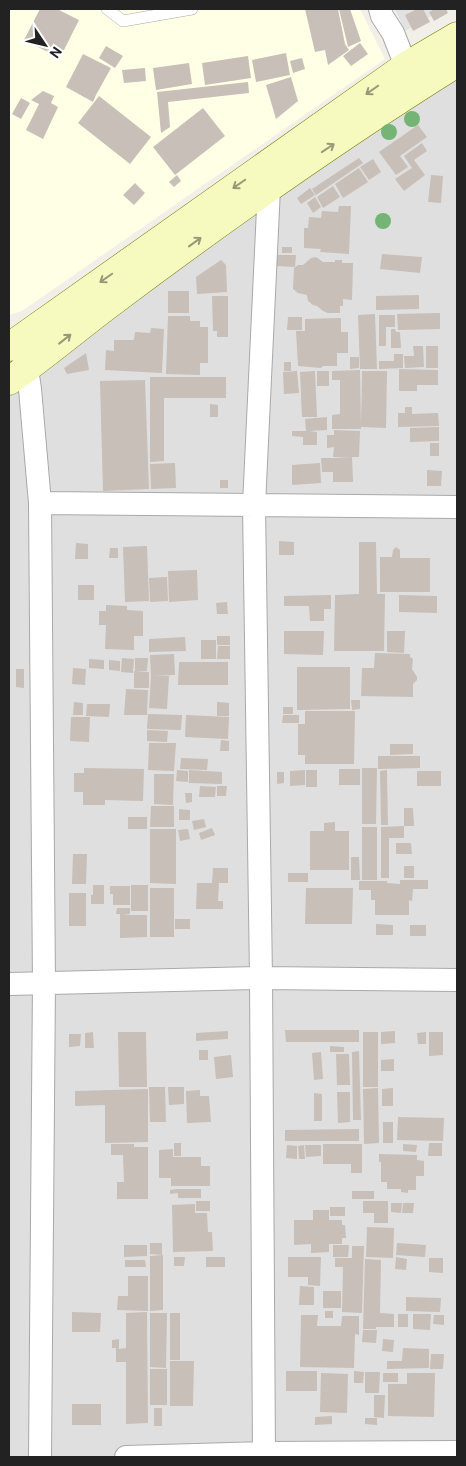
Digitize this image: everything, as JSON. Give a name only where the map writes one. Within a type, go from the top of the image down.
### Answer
[{"type":"street","points":[[380,9],[382,16],[393,33],[406,66]]},
{"type":"street","points":[[9,347],[406,66],[457,36]]},
{"type":"street","points":[[40,1457],[44,984],[40,503],[30,389],[15,368],[108,305],[269,188],[393,103],[457,63]]},
{"type":"street","points":[[264,1455],[261,978],[254,505],[269,188]]},
{"type":"street","points":[[40,503],[457,507]]},
{"type":"street","points":[[9,984],[261,978],[457,980]]},
{"type":"street","points":[[126,1457],[457,1452]]},
{"type":"lane","points":[[107,9],[122,20],[192,9]]},
{"type":"shaded area","points":[[9,9],[360,9],[385,59],[22,311],[9,315]]},
{"type":"shaded area","points":[[395,9],[444,9],[405,31]]},
{"type":"shaded area","points":[[457,73],[457,1457],[9,1457],[9,365]]},
{"type":"building","points":[[40,9],[57,9],[79,20],[60,58],[24,40]]},
{"type":"building","points":[[305,9],[338,9],[345,44],[349,50],[328,65],[325,50],[315,52]]},
{"type":"building","points":[[339,9],[350,9],[361,41],[348,47]]},
{"type":"building","points":[[417,9],[423,9],[430,22],[413,31],[405,15]]},
{"type":"building","points":[[435,9],[446,9],[448,13],[434,21],[429,12]]},
{"type":"building","points":[[360,43],[368,54],[351,66],[343,56]]},
{"type":"building","points":[[106,46],[123,56],[115,68],[99,58]]},
{"type":"building","points":[[286,53],[290,75],[256,82],[252,60]]},
{"type":"building","points":[[83,54],[111,68],[93,102],[66,87]]},
{"type":"building","points":[[248,56],[251,78],[205,85],[202,63]]},
{"type":"building","points":[[302,58],[305,69],[293,73],[290,61]]},
{"type":"building","points":[[189,63],[192,84],[156,90],[153,68]]},
{"type":"building","points":[[145,68],[146,81],[124,83],[122,70]]},
{"type":"building","points":[[291,77],[298,101],[276,119],[266,85]]},
{"type":"building","points":[[248,82],[249,93],[168,102],[170,127],[161,133],[157,92]]},
{"type":"building","points":[[43,91],[54,96],[51,103],[58,107],[43,139],[26,130],[39,104],[31,100]]},
{"type":"building","points":[[99,96],[151,137],[130,164],[78,123]]},
{"type":"building","points":[[21,98],[30,103],[21,119],[12,114]]},
{"type":"building","points":[[203,108],[225,136],[175,175],[153,147]]},
{"type":"building","points":[[418,125],[427,137],[400,156],[408,167],[396,175],[379,152]]},
{"type":"building","points":[[422,143],[427,151],[414,160],[425,175],[404,191],[395,179],[412,168],[404,156]]},
{"type":"building","points":[[359,158],[363,163],[316,195],[312,189]]},
{"type":"building","points":[[373,159],[381,172],[369,180],[360,167]]},
{"type":"building","points":[[359,168],[368,182],[343,198],[335,184]]},
{"type":"building","points":[[177,175],[181,181],[174,187],[169,182]]},
{"type":"building","points":[[431,175],[443,176],[441,203],[428,202]]},
{"type":"building","points":[[135,183],[145,193],[134,205],[123,195]]},
{"type":"building","points":[[333,186],[340,197],[323,208],[317,197]]},
{"type":"building","points":[[310,188],[315,195],[301,204],[297,198]]},
{"type":"building","points":[[315,197],[321,207],[313,213],[307,203]]},
{"type":"building","points":[[339,206],[351,206],[349,254],[320,252],[321,249],[304,248],[304,228],[308,228],[309,217],[321,218],[322,211],[338,212]]},
{"type":"building","points":[[282,247],[292,247],[292,253],[282,253]]},
{"type":"building","points":[[382,254],[422,257],[420,273],[380,269]]},
{"type":"building","points":[[275,255],[296,255],[295,267],[275,266]]},
{"type":"building","points":[[316,257],[323,262],[342,260],[342,263],[353,263],[352,300],[343,299],[340,313],[323,311],[308,301],[307,295],[298,293],[293,289],[294,268]]},
{"type":"building","points":[[221,260],[226,265],[227,292],[197,294],[196,277]]},
{"type":"building","points":[[168,291],[189,291],[189,313],[168,313]]},
{"type":"building","points":[[419,295],[419,309],[376,310],[376,296]]},
{"type":"building","points":[[212,296],[228,296],[228,337],[217,337],[217,331],[213,331]]},
{"type":"building","points":[[440,313],[440,329],[398,330],[397,314]]},
{"type":"building","points":[[375,314],[377,369],[360,369],[358,315]]},
{"type":"building","points":[[379,315],[395,315],[395,327],[386,327],[386,346],[379,346]]},
{"type":"building","points":[[168,316],[190,316],[190,321],[200,321],[200,327],[208,327],[208,363],[200,363],[200,375],[166,374]]},
{"type":"building","points":[[288,317],[302,317],[302,330],[287,330]]},
{"type":"building","points":[[341,318],[341,332],[348,332],[348,353],[337,353],[337,366],[323,366],[321,368],[298,366],[296,331],[305,331],[305,319]]},
{"type":"building","points":[[151,328],[164,329],[162,373],[105,370],[106,350],[114,351],[114,340],[134,340],[135,332],[150,333]]},
{"type":"building","points":[[391,329],[400,332],[401,348],[391,348]]},
{"type":"building","points":[[413,346],[423,346],[424,367],[405,368],[404,356],[414,356]]},
{"type":"building","points":[[426,346],[438,346],[438,368],[426,368]]},
{"type":"building","points":[[86,353],[89,370],[67,374],[64,368]]},
{"type":"building","points":[[394,354],[403,354],[403,368],[379,369],[379,361],[394,361]]},
{"type":"building","points":[[350,357],[359,357],[359,368],[350,369]]},
{"type":"building","points":[[284,362],[291,362],[291,371],[284,371]]},
{"type":"building","points":[[399,369],[438,370],[438,385],[417,385],[417,391],[399,391]]},
{"type":"building","points":[[360,370],[361,429],[332,429],[332,415],[340,414],[340,380],[332,380],[332,371]]},
{"type":"building","points":[[297,371],[299,393],[284,394],[283,372]]},
{"type":"building","points":[[315,371],[317,417],[302,417],[300,372]]},
{"type":"building","points":[[317,371],[329,371],[329,386],[317,386]]},
{"type":"building","points":[[362,371],[387,371],[386,428],[361,427]]},
{"type":"building","points":[[150,377],[226,377],[226,398],[164,398],[164,461],[150,462]]},
{"type":"building","points":[[145,380],[149,489],[103,491],[100,381]]},
{"type":"building","points":[[210,404],[218,405],[218,417],[210,417]]},
{"type":"building","points":[[405,407],[412,407],[412,414],[438,413],[439,426],[398,427],[398,413],[405,413]]},
{"type":"building","points":[[327,417],[327,430],[309,431],[317,432],[317,445],[303,445],[303,437],[292,436],[292,431],[306,431],[305,419]]},
{"type":"building","points":[[439,427],[439,441],[410,442],[410,428]]},
{"type":"building","points":[[334,430],[360,431],[359,457],[352,457],[353,482],[333,482],[333,472],[322,472],[321,458],[350,458],[333,457],[334,447],[327,448],[327,435],[334,435]]},
{"type":"building","points":[[430,443],[439,443],[439,456],[430,456]]},
{"type":"building","points":[[175,463],[176,488],[151,489],[150,464]]},
{"type":"building","points":[[320,463],[321,483],[292,485],[292,465]]},
{"type":"building","points":[[427,470],[442,471],[441,486],[427,486]]},
{"type":"building","points":[[220,480],[228,480],[228,488],[220,488]]},
{"type":"building","points":[[279,541],[294,542],[294,555],[279,555]]},
{"type":"building","points":[[359,542],[376,542],[377,594],[385,594],[384,651],[334,651],[335,595],[359,594]]},
{"type":"building","points":[[76,543],[88,544],[88,559],[75,559]]},
{"type":"building","points":[[147,546],[149,601],[125,602],[123,547]]},
{"type":"building","points":[[396,547],[400,550],[400,558],[430,558],[430,592],[380,592],[380,557],[392,557],[393,550]]},
{"type":"building","points":[[110,548],[118,548],[118,558],[109,558]]},
{"type":"building","points":[[197,570],[198,600],[169,602],[168,571]]},
{"type":"building","points":[[167,577],[168,601],[150,602],[149,578]]},
{"type":"building","points":[[78,585],[94,585],[94,600],[78,600]]},
{"type":"building","points":[[331,595],[331,609],[324,609],[324,621],[310,621],[309,606],[284,606],[284,596]]},
{"type":"building","points":[[399,595],[437,596],[437,613],[399,612]]},
{"type":"building","points":[[227,602],[228,614],[217,614],[216,603]]},
{"type":"building","points":[[106,605],[127,606],[127,610],[143,611],[143,636],[134,636],[134,650],[105,649],[106,625],[99,625],[99,611],[106,611]]},
{"type":"building","points":[[284,631],[324,631],[323,655],[284,654]]},
{"type":"building","points":[[387,631],[405,631],[404,653],[387,652]]},
{"type":"building","points":[[217,636],[230,636],[230,645],[217,645]]},
{"type":"building","points":[[185,637],[186,651],[149,652],[149,639]]},
{"type":"building","points":[[201,640],[216,640],[216,659],[201,659]]},
{"type":"building","points":[[218,646],[230,646],[230,659],[217,659]]},
{"type":"building","points":[[375,653],[410,654],[410,657],[413,659],[412,669],[417,677],[413,684],[413,697],[361,696],[362,668],[374,668]]},
{"type":"building","points":[[174,654],[175,675],[154,676],[169,676],[167,709],[149,708],[150,655]]},
{"type":"building","points":[[122,658],[134,659],[133,673],[121,672]]},
{"type":"building","points":[[135,658],[148,658],[147,671],[135,671]]},
{"type":"building","points":[[89,659],[104,660],[104,669],[89,668]]},
{"type":"building","points":[[109,660],[120,661],[120,671],[109,670]]},
{"type":"building","points":[[179,662],[228,662],[228,685],[178,685]]},
{"type":"building","points":[[297,667],[350,667],[350,709],[297,710]]},
{"type":"building","points":[[73,668],[86,669],[85,685],[72,684]]},
{"type":"building","points":[[16,669],[24,669],[24,688],[16,687]]},
{"type":"building","points":[[134,671],[149,672],[149,688],[134,688]]},
{"type":"building","points":[[126,689],[148,690],[147,715],[124,715]]},
{"type":"building","points":[[351,700],[360,700],[360,709],[352,710]]},
{"type":"building","points":[[74,702],[83,703],[83,715],[73,715]]},
{"type":"building","points":[[217,702],[229,703],[229,716],[217,716]]},
{"type":"building","points":[[87,704],[110,704],[109,717],[86,716]]},
{"type":"building","points":[[283,707],[293,707],[293,714],[283,714]]},
{"type":"building","points":[[305,711],[355,711],[354,764],[305,764],[305,755],[298,755],[298,724],[305,724]]},
{"type":"building","points":[[148,714],[182,715],[181,730],[147,729]]},
{"type":"building","points":[[186,715],[229,717],[228,739],[185,737]]},
{"type":"building","points":[[283,715],[299,715],[299,723],[282,723]]},
{"type":"building","points":[[71,717],[90,717],[89,742],[70,741]]},
{"type":"building","points":[[147,730],[168,731],[167,742],[147,741]]},
{"type":"building","points":[[221,740],[229,741],[229,751],[220,751]]},
{"type":"building","points":[[149,743],[176,743],[174,771],[148,770]]},
{"type":"building","points":[[390,744],[413,744],[413,754],[390,755]]},
{"type":"building","points":[[378,756],[420,756],[420,768],[378,769]]},
{"type":"building","points":[[181,758],[208,759],[207,770],[180,769]]},
{"type":"building","points":[[84,768],[144,769],[143,801],[105,800],[105,805],[83,805],[83,792],[74,792],[74,773],[84,773]]},
{"type":"building","points":[[362,768],[377,768],[376,824],[362,824]]},
{"type":"building","points":[[339,769],[360,769],[360,785],[339,785]]},
{"type":"building","points":[[177,770],[188,771],[188,782],[176,781]]},
{"type":"building","points":[[189,770],[222,772],[222,784],[189,783]]},
{"type":"building","points":[[305,770],[305,785],[290,786],[290,771]]},
{"type":"building","points":[[306,770],[317,770],[317,787],[306,787]]},
{"type":"building","points":[[387,770],[388,825],[381,825],[380,771]]},
{"type":"building","points":[[417,771],[441,771],[441,786],[417,786]]},
{"type":"building","points":[[277,772],[284,772],[284,783],[277,784]]},
{"type":"building","points":[[154,774],[174,774],[173,805],[154,804]]},
{"type":"building","points":[[200,786],[216,787],[215,797],[199,797]]},
{"type":"building","points":[[217,786],[227,786],[226,796],[217,796]]},
{"type":"building","points":[[185,793],[192,793],[192,802],[186,803]]},
{"type":"building","points":[[151,806],[174,806],[174,827],[150,827]]},
{"type":"building","points":[[404,808],[413,808],[414,826],[404,826]]},
{"type":"building","points":[[179,809],[190,810],[190,820],[179,820]]},
{"type":"building","points":[[128,817],[147,817],[147,829],[128,829]]},
{"type":"building","points":[[204,819],[206,827],[194,830],[192,821]]},
{"type":"building","points":[[335,822],[335,831],[349,831],[349,870],[310,870],[310,831],[324,831],[324,823]]},
{"type":"building","points":[[404,826],[404,838],[389,838],[389,878],[381,878],[381,827]]},
{"type":"building","points":[[362,827],[377,827],[377,880],[362,880]]},
{"type":"building","points":[[212,828],[215,835],[201,840],[199,833]]},
{"type":"building","points":[[150,829],[176,829],[176,884],[150,883]]},
{"type":"building","points":[[188,829],[190,839],[180,841],[178,830]]},
{"type":"building","points":[[396,843],[411,843],[412,854],[396,854]]},
{"type":"building","points":[[73,854],[87,854],[86,884],[72,884]]},
{"type":"building","points":[[351,857],[359,857],[360,880],[351,880]]},
{"type":"building","points":[[404,866],[414,866],[414,878],[404,878]]},
{"type":"building","points":[[213,868],[228,868],[228,883],[219,883],[218,901],[223,901],[223,909],[196,909],[197,883],[212,883]]},
{"type":"building","points":[[288,873],[308,873],[308,882],[288,882]]},
{"type":"building","points":[[400,880],[428,880],[428,889],[413,889],[412,901],[409,900],[409,915],[375,915],[375,900],[371,900],[371,890],[359,890],[359,881],[387,881],[387,883],[400,884]]},
{"type":"building","points":[[93,885],[104,885],[104,904],[91,904]]},
{"type":"building","points":[[131,885],[148,885],[148,911],[131,911]]},
{"type":"building","points":[[110,886],[130,886],[130,905],[113,905],[113,894],[110,894]]},
{"type":"building","points":[[150,888],[174,888],[174,937],[150,937]]},
{"type":"building","points":[[306,888],[353,888],[352,924],[305,924]]},
{"type":"building","points":[[69,893],[86,893],[86,926],[69,926]]},
{"type":"building","points":[[117,908],[130,908],[130,914],[123,915],[147,915],[147,937],[120,938],[120,914],[116,914]]},
{"type":"building","points":[[175,919],[190,919],[190,929],[175,929]]},
{"type":"building","points":[[376,924],[393,925],[393,935],[376,935]]},
{"type":"building","points":[[410,925],[426,925],[426,936],[410,936]]},
{"type":"building","points":[[285,1030],[359,1030],[359,1042],[286,1042]]},
{"type":"building","points":[[228,1031],[228,1039],[196,1041],[196,1033]]},
{"type":"building","points":[[395,1031],[395,1043],[381,1044],[381,1032]]},
{"type":"building","points":[[93,1032],[94,1048],[85,1048],[85,1033]]},
{"type":"building","points":[[118,1032],[146,1032],[147,1087],[119,1087]]},
{"type":"building","points":[[363,1032],[378,1032],[378,1087],[363,1087]]},
{"type":"building","points":[[426,1032],[426,1044],[418,1044],[417,1033]]},
{"type":"building","points":[[429,1032],[443,1032],[443,1055],[429,1056]]},
{"type":"building","points":[[69,1034],[81,1034],[80,1046],[69,1047]]},
{"type":"building","points":[[330,1046],[344,1047],[344,1052],[330,1052]]},
{"type":"building","points":[[199,1050],[208,1050],[208,1060],[199,1060]]},
{"type":"building","points":[[359,1051],[361,1120],[353,1120],[352,1052]]},
{"type":"building","points":[[321,1052],[323,1079],[314,1080],[312,1053]]},
{"type":"building","points":[[336,1054],[349,1054],[350,1085],[337,1085]]},
{"type":"building","points":[[231,1055],[233,1077],[216,1079],[214,1057]]},
{"type":"building","points":[[394,1059],[394,1071],[381,1071],[381,1060]]},
{"type":"building","points":[[149,1087],[165,1087],[166,1122],[150,1122]]},
{"type":"building","points":[[168,1087],[184,1087],[184,1104],[169,1105]]},
{"type":"building","points":[[378,1088],[379,1143],[364,1144],[363,1089]]},
{"type":"building","points":[[393,1088],[393,1106],[382,1106],[382,1089]]},
{"type":"building","points":[[148,1089],[148,1142],[105,1143],[105,1105],[75,1106],[75,1091]]},
{"type":"building","points":[[200,1090],[200,1096],[209,1096],[211,1122],[187,1123],[186,1091]]},
{"type":"building","points":[[337,1092],[350,1092],[350,1122],[338,1123]]},
{"type":"building","points":[[314,1093],[322,1094],[322,1121],[314,1121]]},
{"type":"building","points":[[398,1117],[444,1118],[443,1141],[397,1140]]},
{"type":"building","points":[[383,1122],[393,1122],[393,1143],[383,1143]]},
{"type":"building","points":[[359,1129],[359,1141],[285,1141],[285,1130]]},
{"type":"building","points":[[174,1143],[181,1143],[181,1156],[174,1156]]},
{"type":"building","points":[[429,1143],[442,1143],[442,1156],[428,1156]]},
{"type":"building","points":[[111,1144],[134,1144],[134,1147],[148,1147],[148,1199],[117,1199],[117,1182],[124,1182],[123,1155],[111,1155]]},
{"type":"building","points":[[323,1144],[362,1144],[362,1173],[351,1173],[351,1164],[323,1164]]},
{"type":"building","points":[[403,1144],[417,1145],[416,1152],[403,1151]]},
{"type":"building","points":[[287,1145],[297,1146],[297,1159],[286,1158]]},
{"type":"building","points":[[304,1145],[305,1159],[299,1159],[298,1146]]},
{"type":"building","points":[[305,1145],[321,1145],[321,1156],[306,1157]]},
{"type":"building","points":[[173,1149],[173,1157],[201,1157],[201,1166],[210,1166],[210,1186],[171,1186],[171,1178],[159,1178],[159,1150]]},
{"type":"building","points":[[379,1154],[417,1155],[417,1160],[424,1161],[424,1176],[416,1176],[416,1190],[408,1190],[408,1193],[401,1192],[401,1189],[387,1189],[387,1182],[381,1182]]},
{"type":"building","points":[[201,1189],[201,1198],[178,1198],[178,1193],[170,1194],[170,1190]]},
{"type":"building","points":[[352,1191],[374,1191],[374,1199],[352,1199]]},
{"type":"building","points":[[196,1201],[210,1201],[210,1211],[196,1211]]},
{"type":"building","points":[[363,1201],[388,1201],[388,1223],[374,1223],[374,1213],[363,1213]]},
{"type":"building","points":[[391,1203],[402,1203],[401,1213],[391,1212]]},
{"type":"building","points":[[403,1203],[414,1203],[413,1213],[402,1213]]},
{"type":"building","points":[[195,1204],[195,1213],[207,1213],[208,1232],[212,1232],[213,1251],[173,1252],[172,1205]]},
{"type":"building","points":[[330,1207],[345,1207],[345,1216],[330,1216]]},
{"type":"building","points":[[313,1210],[329,1210],[329,1220],[342,1220],[342,1225],[345,1225],[346,1238],[342,1238],[342,1244],[329,1244],[329,1252],[311,1253],[311,1244],[294,1245],[294,1220],[313,1220]]},
{"type":"building","points":[[367,1227],[394,1228],[393,1258],[366,1257]]},
{"type":"building","points":[[150,1243],[162,1243],[162,1255],[150,1254]]},
{"type":"building","points":[[397,1243],[426,1245],[425,1257],[396,1255]]},
{"type":"building","points":[[124,1245],[147,1245],[147,1256],[124,1257]]},
{"type":"building","points":[[333,1245],[349,1245],[348,1257],[333,1257]]},
{"type":"building","points":[[352,1246],[364,1246],[362,1313],[342,1312],[343,1267],[335,1267],[335,1258],[352,1258]]},
{"type":"building","points":[[163,1255],[163,1310],[150,1311],[150,1256]]},
{"type":"building","points":[[174,1257],[185,1257],[184,1266],[174,1266]]},
{"type":"building","points":[[206,1257],[225,1257],[225,1267],[206,1267]]},
{"type":"building","points":[[288,1257],[321,1257],[320,1286],[308,1285],[308,1277],[288,1277]]},
{"type":"building","points":[[396,1257],[407,1259],[406,1270],[395,1269]]},
{"type":"building","points":[[429,1258],[443,1258],[443,1273],[429,1272]]},
{"type":"building","points":[[365,1259],[381,1260],[380,1313],[394,1314],[394,1327],[363,1329]]},
{"type":"building","points":[[125,1260],[145,1260],[146,1267],[125,1267]]},
{"type":"building","points":[[128,1276],[148,1276],[148,1311],[117,1310],[118,1296],[128,1296]]},
{"type":"building","points":[[300,1286],[314,1287],[314,1305],[299,1305]]},
{"type":"building","points":[[323,1291],[341,1291],[341,1308],[323,1308]]},
{"type":"building","points":[[406,1297],[441,1298],[440,1312],[406,1311]]},
{"type":"building","points":[[325,1311],[333,1311],[333,1318],[325,1318]]},
{"type":"building","points":[[72,1312],[101,1313],[100,1332],[72,1332]]},
{"type":"building","points":[[147,1312],[148,1423],[126,1424],[126,1362],[116,1362],[116,1348],[112,1348],[112,1340],[119,1339],[119,1349],[126,1348],[126,1313]]},
{"type":"building","points":[[150,1313],[167,1313],[166,1368],[150,1367]]},
{"type":"building","points":[[170,1313],[180,1313],[180,1360],[170,1360]]},
{"type":"building","points":[[398,1314],[408,1314],[408,1327],[398,1327]]},
{"type":"building","points":[[413,1314],[431,1314],[430,1330],[413,1329]]},
{"type":"building","points":[[301,1315],[318,1315],[317,1326],[341,1326],[342,1316],[359,1316],[359,1335],[355,1334],[354,1368],[300,1367]]},
{"type":"building","points":[[434,1315],[444,1315],[444,1325],[433,1324]]},
{"type":"building","points":[[363,1330],[377,1330],[376,1343],[362,1342]]},
{"type":"building","points":[[383,1339],[394,1340],[393,1352],[382,1351]]},
{"type":"building","points":[[403,1348],[429,1349],[429,1368],[387,1369],[387,1361],[402,1361]]},
{"type":"building","points":[[431,1354],[444,1354],[443,1369],[430,1369]]},
{"type":"building","points":[[170,1361],[194,1361],[193,1406],[170,1406]]},
{"type":"building","points":[[150,1369],[167,1369],[167,1405],[150,1405]]},
{"type":"building","points":[[286,1371],[317,1371],[317,1391],[286,1391]]},
{"type":"building","points":[[354,1371],[364,1372],[363,1383],[354,1383]]},
{"type":"building","points":[[365,1372],[380,1372],[379,1393],[365,1393]]},
{"type":"building","points":[[321,1373],[348,1374],[347,1413],[320,1412]]},
{"type":"building","points":[[383,1373],[398,1373],[398,1382],[383,1382]]},
{"type":"building","points":[[407,1373],[435,1373],[434,1417],[388,1416],[388,1384],[407,1384]]},
{"type":"building","points":[[374,1395],[385,1395],[384,1418],[374,1417]]},
{"type":"building","points":[[72,1404],[101,1404],[101,1425],[72,1425]]},
{"type":"building","points":[[154,1408],[162,1408],[162,1426],[154,1426]]},
{"type":"building","points":[[332,1416],[332,1424],[315,1425],[315,1417]]},
{"type":"building","points":[[365,1418],[377,1418],[377,1425],[365,1424]]}]
